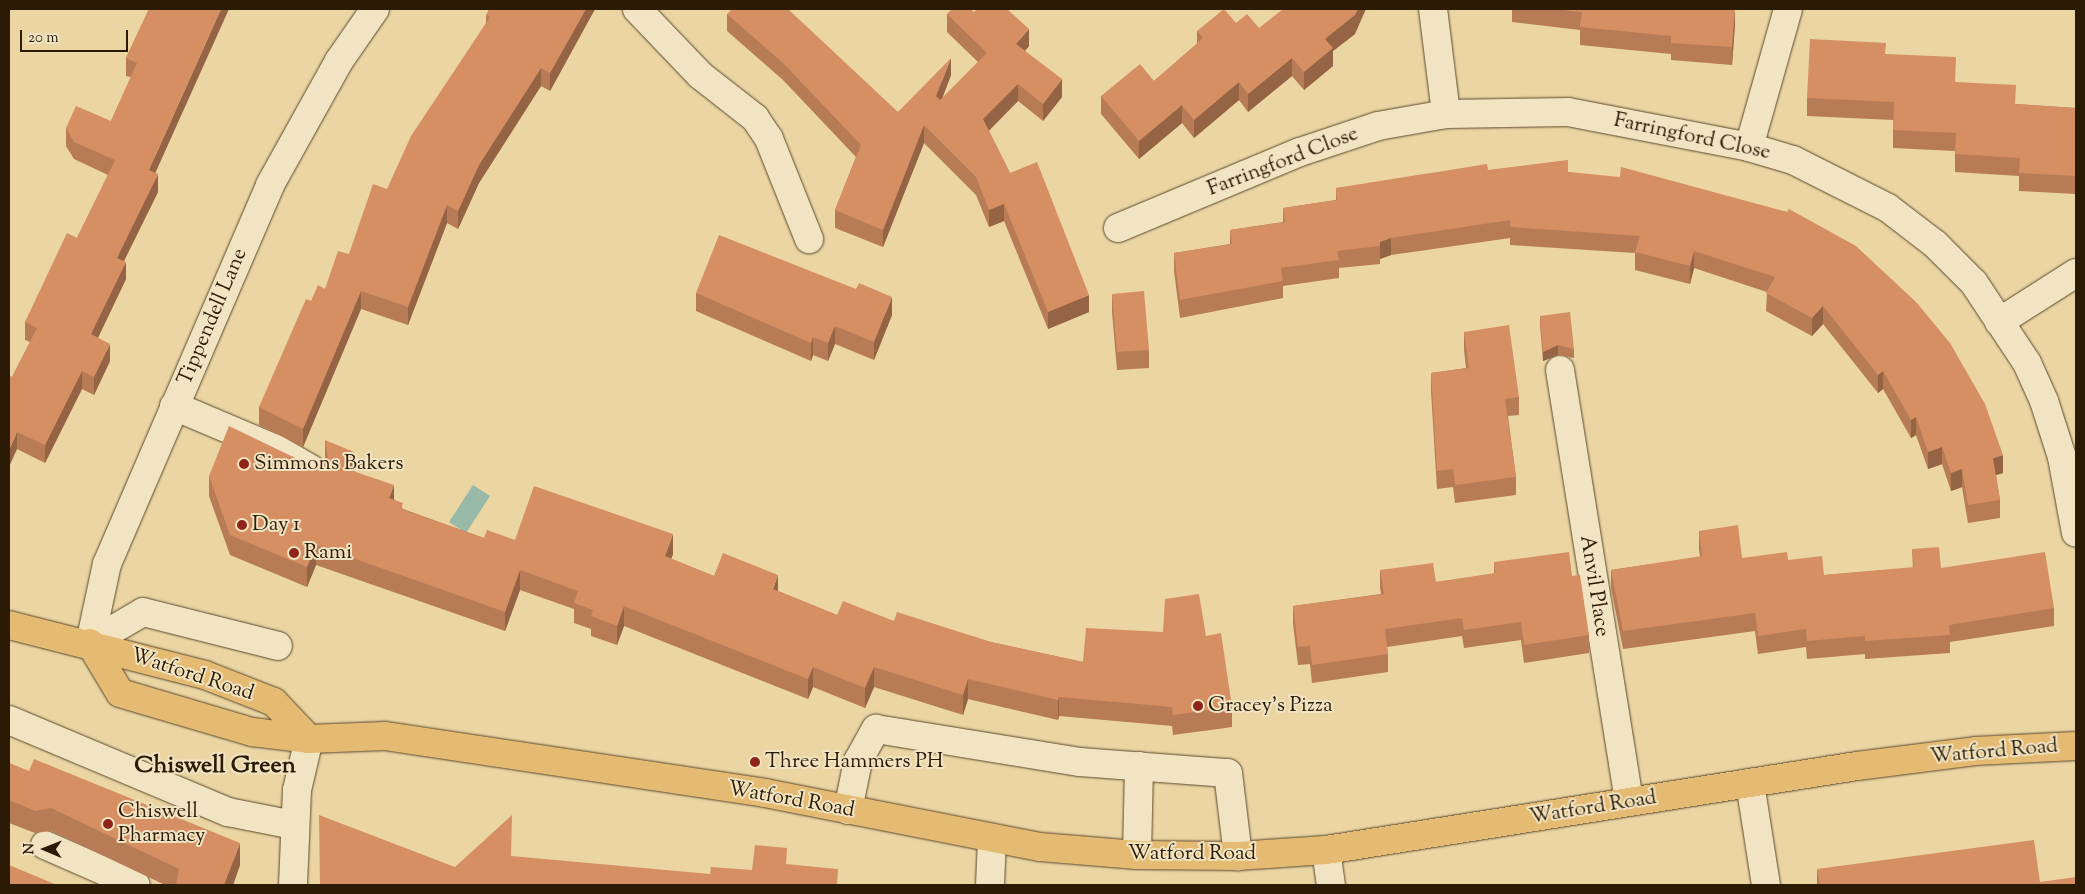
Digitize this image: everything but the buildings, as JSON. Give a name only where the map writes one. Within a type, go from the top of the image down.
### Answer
[{"type":"main road","name":"Watford Road","points":[[9,625],[90,643],[206,675],[274,702],[309,739]]},
{"type":"main road","name":"Watford Road","points":[[90,643],[120,693],[192,718],[309,739],[385,736],[848,810],[992,839],[1060,850],[1137,854],[1238,856],[1326,850],[1750,783],[1975,751],[2076,746]]},
{"type":"street","name":"Tippendell Lane","points":[[90,643],[107,564],[270,185],[339,61],[375,9]]},
{"type":"street","points":[[637,9],[700,75],[755,118],[769,139],[809,239]]},
{"type":"street","points":[[1433,9],[1446,114]]},
{"type":"street","points":[[1749,147],[1788,9]]},
{"type":"street","name":"Farringford Close","points":[[1118,228],[1300,152],[1378,126],[1446,114],[1568,112],[1749,147],[1793,160],[1888,208],[1935,244],[1974,283],[2027,363],[2044,401],[2062,456],[2076,533]]},
{"type":"street","points":[[1999,322],[2076,273]]},
{"type":"street","name":"Anvil Place","points":[[1560,370],[1629,802]]},
{"type":"street","points":[[174,406],[276,449],[314,471]]},
{"type":"street","points":[[90,643],[143,612],[278,646]]},
{"type":"street","points":[[9,720],[228,812],[294,825]]},
{"type":"street","points":[[848,810],[858,760],[876,729],[1080,762],[1228,773],[1238,856]]},
{"type":"street","points":[[293,885],[294,825],[309,739]]},
{"type":"street","points":[[1137,854],[1139,766]]},
{"type":"street","points":[[1750,783],[1766,885]]},
{"type":"street","points":[[990,885],[992,839]]},
{"type":"street","points":[[45,845],[136,885]]},
{"type":"street","points":[[1326,850],[1331,885]]},
{"type":"shaded area","points":[[473,485],[490,496],[466,533],[449,522]]},
{"type":"place","name":"Simmons Bakers","points":[[244,464]]},
{"type":"place","name":"Day 1","points":[[242,525]]},
{"type":"place","name":"Rami","points":[[294,553]]},
{"type":"place","name":"Gracey's Pizza","points":[[1198,706]]},
{"type":"place","name":"Three Hammers PH","points":[[755,762]]},
{"type":"place","name":"Chiswell Pharmacy","points":[[108,824]]},
{"type":"district","name":"Chiswell Green","points":[[215,767]]}]
